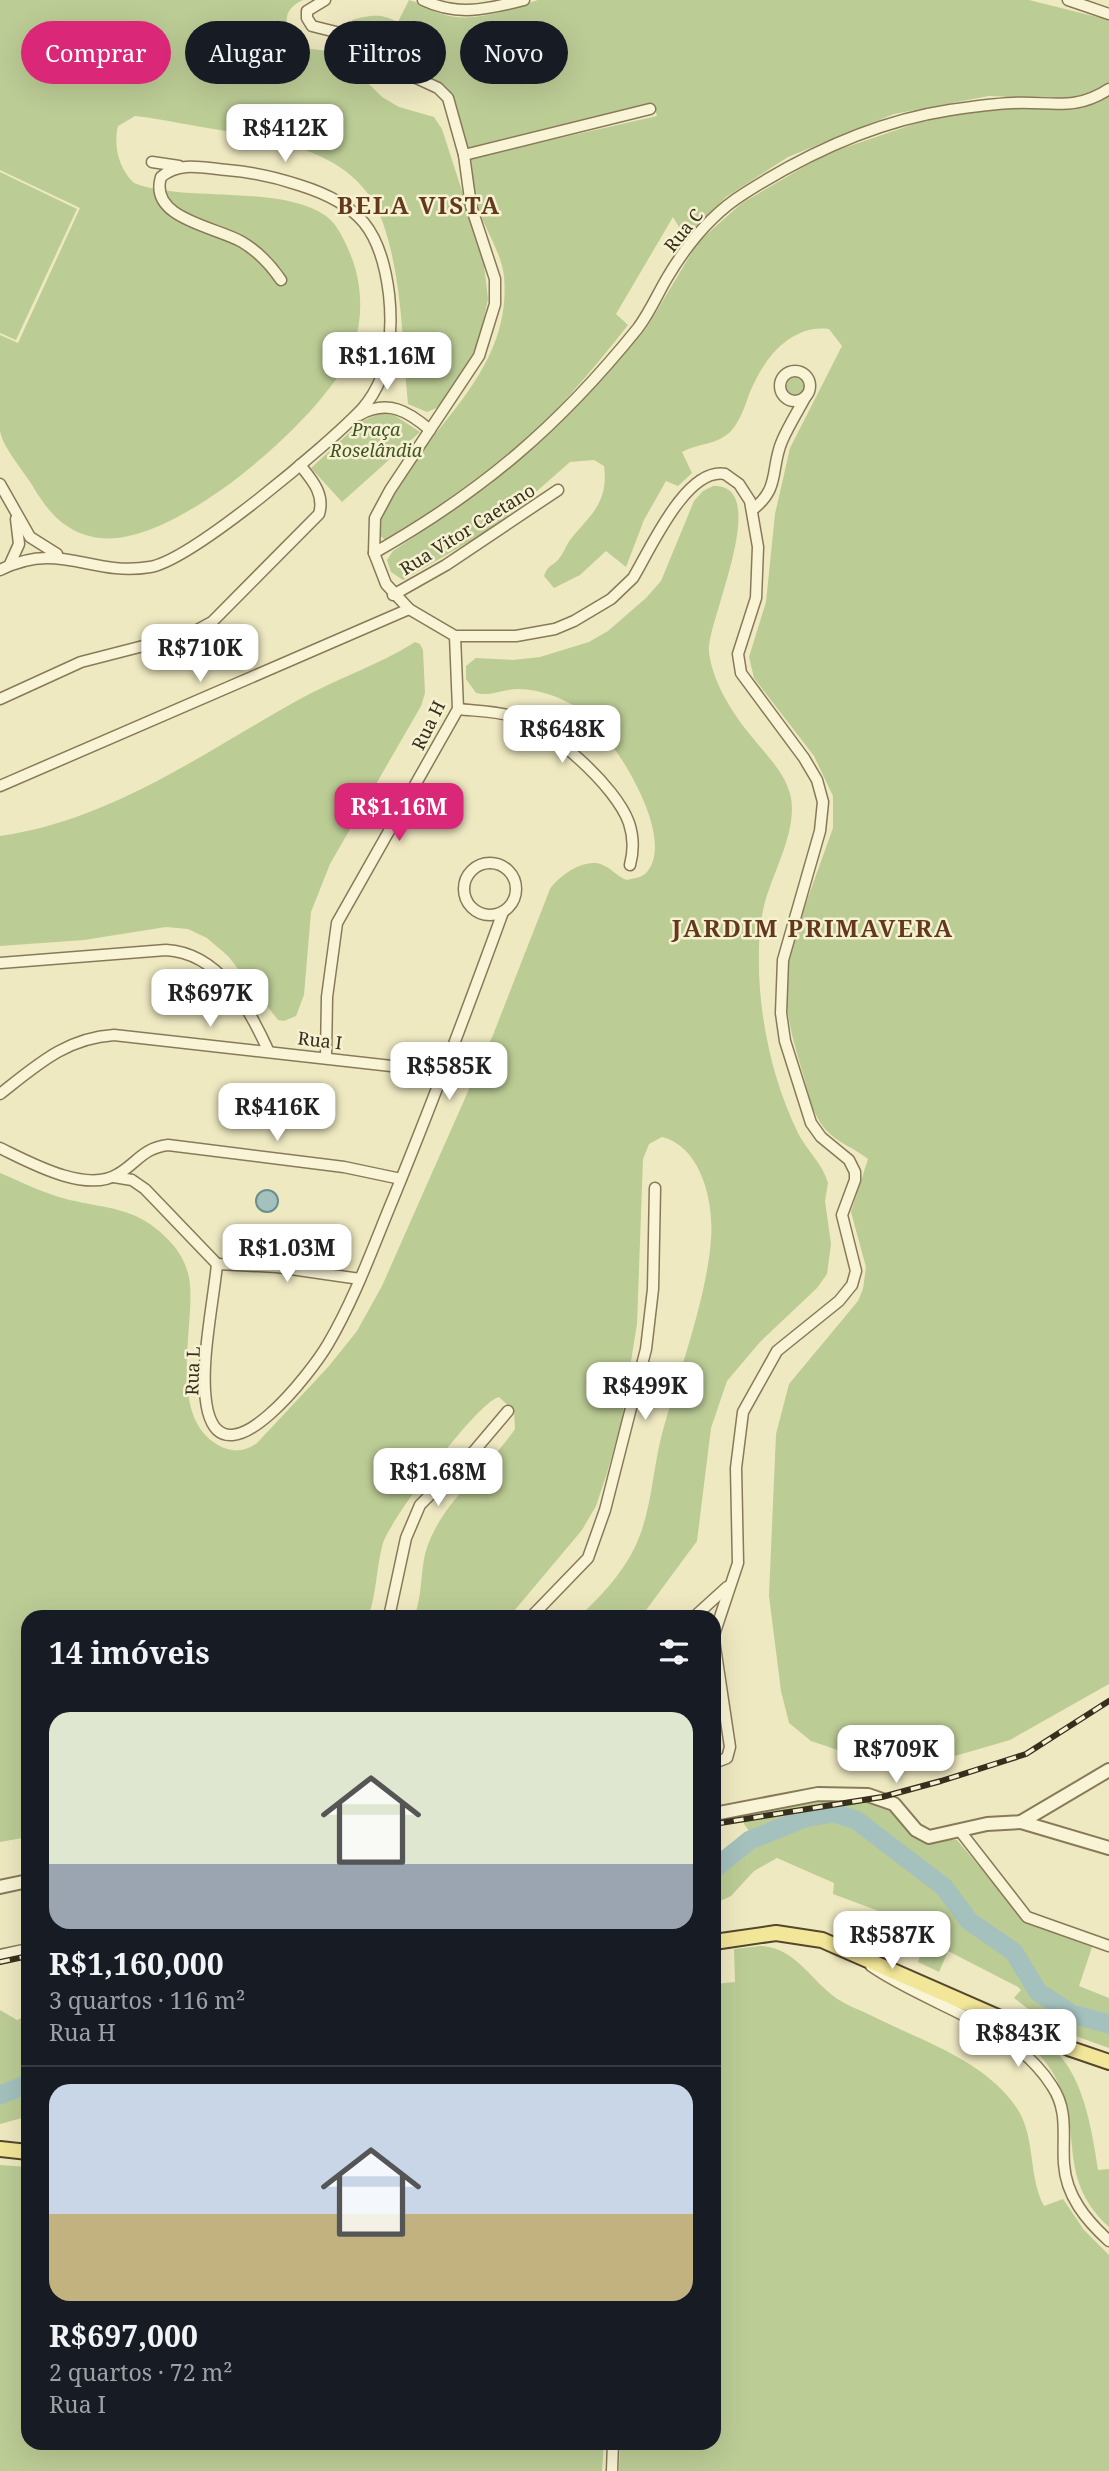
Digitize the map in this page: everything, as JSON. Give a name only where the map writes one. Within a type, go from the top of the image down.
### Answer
[{"type":"main road","points":[[721,1941],[776,1933],[794,1934],[847,1950],[910,1984],[1109,2062]]},
{"type":"main road","points":[[0,2149],[21,2151]]},
{"type":"street","points":[[423,0],[452,10],[470,11],[524,0]]},
{"type":"street","points":[[1068,0],[1109,14]]},
{"type":"street","points":[[320,2],[306,15],[312,26],[356,37],[397,69],[444,92],[452,106],[464,155],[467,191],[495,279],[495,304],[478,356],[381,504],[373,531],[374,553],[380,573],[393,594],[409,609],[455,636],[535,633],[555,629],[586,615],[617,594],[634,578],[682,497],[696,483],[711,475],[725,474],[746,494],[752,510],[759,559],[758,589],[751,620],[740,648],[739,666],[749,688],[811,770],[823,802],[820,831],[783,960],[782,1028],[811,1123],[821,1137],[846,1157],[855,1172],[855,1180],[842,1215],[856,1270],[852,1285],[839,1301],[777,1351],[743,1412],[736,1468],[738,1563],[721,1612]]},
{"type":"street","name":"Rua C","points":[[374,553],[420,527],[485,482],[541,435],[641,323],[677,261],[698,233],[710,219],[745,192],[821,151],[918,116],[1009,103],[1070,106],[1086,102],[1109,89]]},
{"type":"street","points":[[464,155],[650,109]]},
{"type":"street","points":[[4,568],[38,556],[67,558],[117,570],[154,566],[171,559],[203,540],[300,465],[343,428],[377,387],[390,338],[388,284],[378,246],[370,228],[347,205],[305,187],[253,172],[152,162]]},
{"type":"street","points":[[183,166],[170,170],[161,177],[159,192],[167,207],[241,241],[261,255],[281,280]]},
{"type":"street","points":[[752,510],[765,499],[773,485],[783,439],[806,396]]},
{"type":"street","points":[[343,428],[368,411],[388,407],[410,413],[430,430]]},
{"type":"street","points":[[0,699],[81,662],[190,634],[212,622],[319,514],[321,502],[317,488],[300,465]]},
{"type":"street","points":[[0,484],[14,512],[35,541],[67,558]]},
{"type":"street","name":"Rua Vitor Caetano","points":[[393,594],[446,565],[558,490]]},
{"type":"street","points":[[4,568],[16,556],[19,544],[14,512]]},
{"type":"street","points":[[0,786],[409,609]]},
{"type":"street","name":"Rua H","points":[[326,1056],[327,998],[337,923],[458,709],[455,636]]},
{"type":"street","points":[[458,709],[513,716],[556,740],[589,768],[628,820],[634,848],[630,865]]},
{"type":"street","points":[[136,1157],[135,1174],[145,1189],[217,1264],[277,1267],[360,1279],[445,1072],[503,912],[516,894],[512,876],[499,864],[477,866],[465,881],[466,901],[480,914],[494,915],[503,912]]},
{"type":"street","points":[[0,963],[166,950],[190,954],[206,962],[229,985],[268,1050]]},
{"type":"street","name":"Rua I","points":[[0,1094],[55,1052],[94,1036],[114,1035],[326,1056],[445,1072]]},
{"type":"street","points":[[114,1177],[136,1157],[153,1148],[167,1145],[247,1154],[401,1179]]},
{"type":"street","points":[[0,1148],[70,1177],[88,1180],[114,1177],[132,1180],[145,1189]]},
{"type":"street","points":[[538,1610],[588,1558],[606,1510],[646,1349],[653,1289],[655,1188]]},
{"type":"street","name":"Rua L","points":[[217,1264],[206,1397],[212,1423],[227,1437],[248,1431],[302,1379],[328,1344],[360,1279]]},
{"type":"street","points":[[391,1610],[406,1538],[420,1506],[475,1450],[508,1411]]},
{"type":"street","points":[[702,1610],[728,1587]]},
{"type":"street","points":[[721,1685],[730,1747],[727,1758],[721,1761]]},
{"type":"street","points":[[1021,1822],[1109,1770]]},
{"type":"street","points":[[721,1813],[833,1793],[882,1797],[894,1804],[919,1833],[929,1836],[987,1824],[1021,1822],[1109,1848]]},
{"type":"street","points":[[960,1831],[1027,1917],[1109,1945]]},
{"type":"street","points":[[0,1887],[21,1882]]},
{"type":"street","points":[[0,1955],[21,1950]]},
{"type":"street","points":[[910,1984],[1011,2043],[1047,2078],[1063,2109],[1063,2162],[1068,2184],[1084,2216],[1109,2241]]},
{"type":"street","points":[[612,2471],[613,2450]]},
{"type":"green space","points":[[0,0],[303,0],[290,10],[287,21],[185,21],[185,84],[310,84],[310,49],[324,50],[324,84],[369,84],[382,97],[399,107],[434,117],[442,129],[483,256],[488,299],[478,347],[462,377],[441,406],[427,412],[408,404],[401,313],[390,245],[372,199],[357,180],[316,154],[293,146],[244,134],[135,116],[118,126],[116,141],[124,171],[134,183],[179,192],[284,200],[307,206],[331,220],[339,230],[357,273],[359,326],[352,351],[329,389],[273,448],[238,477],[202,503],[165,523],[130,536],[100,538],[77,532],[52,513],[2,438],[0,335],[18,343],[80,208],[0,170]]},
{"type":"green space","points":[[409,0],[440,14],[468,17],[492,14],[538,0],[1029,0],[1109,20],[1109,82],[1076,100],[989,96],[894,114],[788,157],[726,197],[685,237],[673,217],[616,314],[628,325],[578,386],[524,442],[484,477],[450,502],[390,540],[385,540],[376,532],[389,499],[408,469],[475,381],[492,350],[502,315],[502,267],[477,205],[467,159],[657,116],[654,105],[465,152],[455,106],[424,84],[446,84],[446,21],[398,21]]},
{"type":"green space","points":[[375,16],[396,21],[352,21]]},
{"type":"green space","points":[[1109,96],[1109,1684],[1010,1740],[941,1760],[894,1769],[811,1741],[789,1723],[781,1691],[769,1596],[776,1434],[789,1384],[858,1301],[863,1289],[866,1267],[851,1212],[868,1159],[830,1134],[817,1117],[787,1009],[788,960],[833,828],[833,796],[814,756],[754,678],[749,657],[766,602],[775,514],[790,448],[842,346],[829,329],[815,329],[790,338],[770,357],[731,431],[720,439],[682,452],[692,473],[678,486],[666,481],[644,520],[626,567],[606,551],[580,575],[554,588],[544,576],[548,568],[560,558],[601,499],[605,479],[604,466],[594,460],[570,462],[520,506],[479,536],[403,580],[391,572],[387,560],[393,551],[487,487],[543,439],[646,329],[698,242],[742,203],[826,154],[926,120],[991,109],[1037,107],[1074,110]]},
{"type":"green space","points":[[0,172],[77,209],[16,340],[0,333]]},
{"type":"green space","points":[[796,376],[803,379],[806,386],[803,393],[796,396],[789,393],[786,386],[789,379]]},
{"type":"green space","name":"Praça Roselândia","points":[[384,412],[394,415],[420,432],[342,502],[311,468],[362,421]]},
{"type":"green space","points":[[713,486],[730,491],[738,507],[738,530],[733,557],[711,636],[711,663],[729,705],[779,771],[791,798],[792,811],[787,839],[764,906],[760,927],[760,995],[773,1066],[788,1112],[828,1183],[825,1201],[831,1244],[827,1274],[817,1288],[760,1342],[727,1381],[711,1428],[697,1541],[646,1610],[586,1610],[617,1576],[641,1533],[662,1434],[698,1311],[708,1262],[711,1225],[703,1178],[687,1152],[662,1137],[649,1144],[643,1159],[637,1324],[621,1423],[607,1473],[596,1506],[582,1530],[515,1610],[416,1610],[426,1551],[437,1526],[457,1497],[515,1429],[514,1411],[499,1397],[488,1404],[455,1439],[389,1530],[383,1543],[370,1610],[21,1610],[21,1838],[0,1842],[0,1173],[59,1197],[134,1215],[160,1232],[174,1246],[185,1264],[190,1285],[187,1371],[188,1394],[193,1415],[203,1432],[223,1448],[238,1450],[257,1443],[329,1366],[357,1331],[382,1286],[493,1035],[550,889],[566,873],[589,863],[603,865],[627,880],[643,876],[654,855],[654,834],[636,785],[622,760],[592,721],[571,704],[535,691],[517,689],[488,694],[476,693],[466,679],[466,666],[476,658],[513,660],[540,657],[589,642],[608,631],[661,581],[694,501],[703,491]]},
{"type":"green space","points":[[415,642],[420,644],[423,650],[425,693],[421,706],[330,864],[311,912],[304,995],[296,1016],[284,1021],[278,1020],[228,956],[207,938],[188,929],[166,927],[84,940],[0,946],[0,836],[41,828],[119,800],[192,762],[300,699]]},
{"type":"green space","points":[[837,1794],[888,1805],[921,1840],[957,1840],[1026,1922],[1092,1947],[1079,1986],[1109,1998],[1109,2019],[1050,1994],[1037,1980],[1020,1950],[980,1924],[938,1877],[854,1814],[826,1810],[787,1818],[757,1834],[751,1834],[744,1824],[744,1812]]},
{"type":"green space","points":[[833,1819],[863,1831],[919,1872],[970,1928],[1014,1957],[1034,1989],[1050,2006],[1077,2021],[1109,2030],[1109,2048],[1053,2028],[1014,1998],[1021,1990],[1018,1987],[948,1951],[939,1972],[918,1962],[926,1941],[884,1913],[833,1894],[834,1883],[777,1858],[754,1871],[731,1896],[721,1901],[721,1867],[725,1863],[768,1836],[817,1821]]},
{"type":"green space","points":[[760,1946],[782,1951],[841,2001],[966,2062],[1000,2088],[1014,2104],[1026,2128],[1035,2181],[1044,2206],[1063,2199],[1084,2230],[1109,2255],[1109,2471],[619,2471],[620,2450],[721,2450],[721,1983],[735,1982],[734,1949]]},
{"type":"green space","points":[[906,1981],[1050,2046],[1061,2057],[1071,2071],[1084,2103],[1098,2170],[1109,2169],[1109,2227],[1092,2207],[1081,2188],[1075,2169],[1068,2112],[1062,2091],[1040,2056],[1013,2035],[932,2000]]},
{"type":"green space","points":[[0,2010],[17,2020],[21,2018],[21,2082],[0,2090]]},
{"type":"green space","points":[[21,2091],[21,2118],[0,2124],[0,2099]]},
{"type":"green space","points":[[0,2165],[21,2166],[21,2450],[604,2450],[602,2471],[0,2471]]},
{"type":"water","points":[[267,1190],[275,1193],[278,1201],[275,1209],[267,1212],[259,1209],[256,1201],[259,1193]]},
{"type":"waterway","points":[[721,1863],[750,1840],[805,1818],[834,1813],[856,1820],[944,1887],[969,1921],[1014,1952],[1038,1992],[1072,2014],[1109,2024]]},
{"type":"waterway","points":[[0,2095],[21,2087]]},
{"type":"railway","points":[[721,1823],[882,1797],[941,1781],[1026,1754],[1109,1701]]},
{"type":"railway","points":[[0,1962],[21,1958]]},
{"type":"district","name":"BELA VISTA","points":[[419,204]]},
{"type":"district","name":"JARDIM PRIMAVERA","points":[[813,927]]}]
